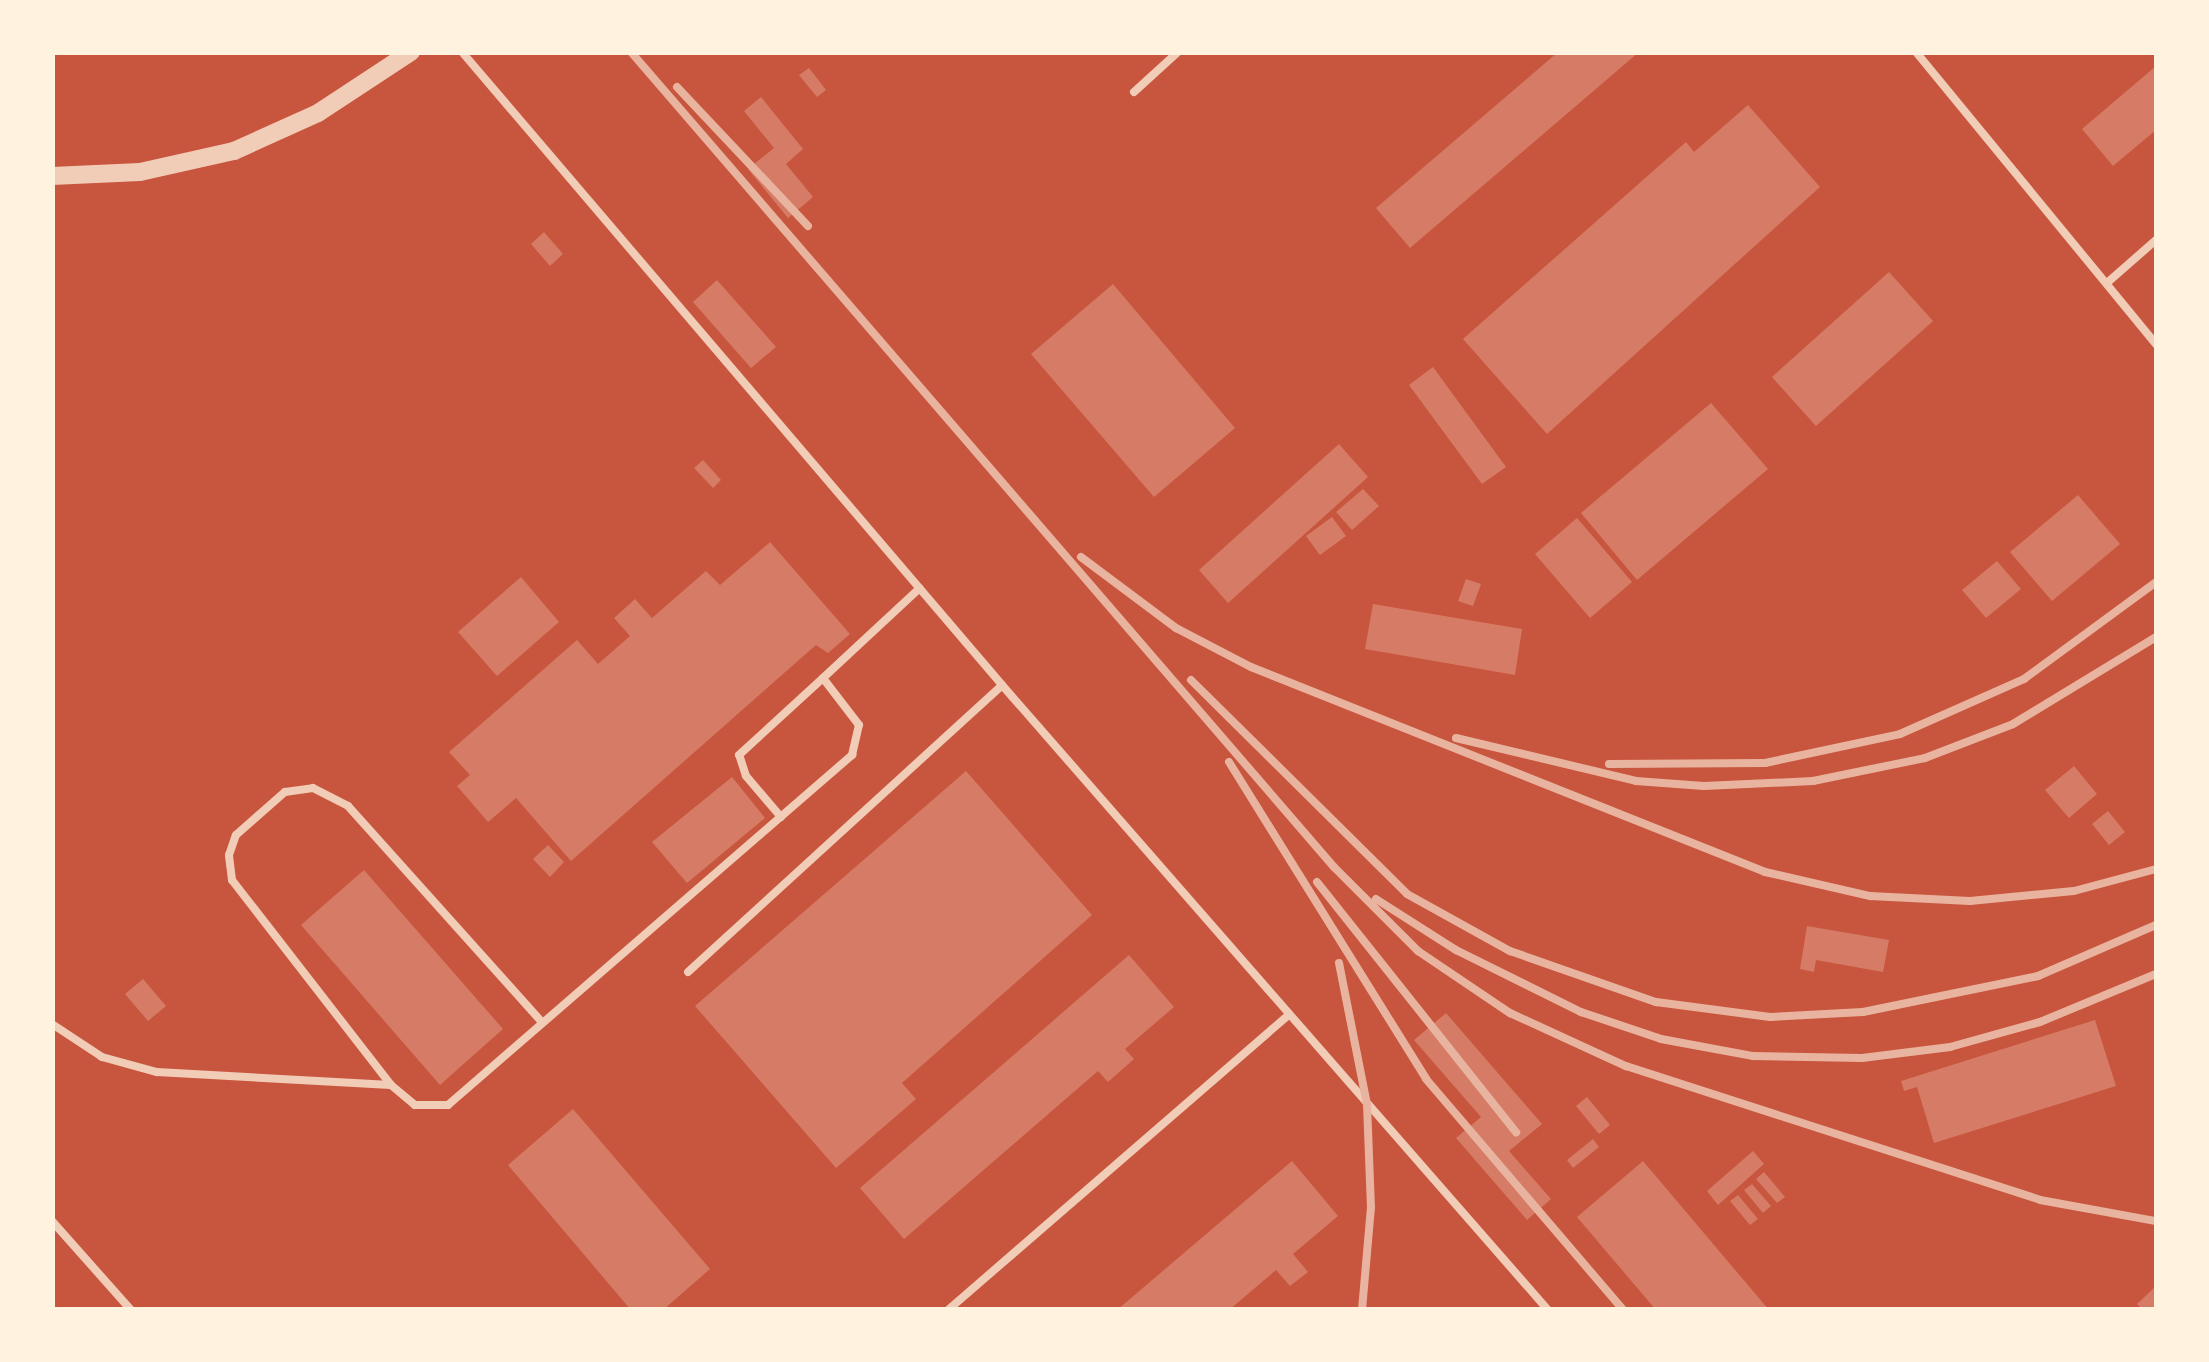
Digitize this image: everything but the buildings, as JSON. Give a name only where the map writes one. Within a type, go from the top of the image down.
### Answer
[{"type":"street","points":[[52,176],[140,172],[234,151],[318,114],[411,52]]},
{"type":"lane","points":[[462,52],[1002,686],[1548,1310]]},
{"type":"lane","points":[[1134,92],[1178,52]]},
{"type":"lane","points":[[1916,52],[2156,344]]},
{"type":"lane","points":[[2108,282],[2156,240]]},
{"type":"lane","points":[[781,818],[742,769],[739,755],[920,588]]},
{"type":"lane","points":[[542,1022],[348,806],[314,788],[286,792],[236,835],[229,856],[232,880],[392,1085],[415,1104],[448,1104],[852,755],[859,741],[854,717],[823,678]]},
{"type":"lane","points":[[688,972],[1002,686]]},
{"type":"lane","points":[[948,1310],[1289,1014]]},
{"type":"lane","points":[[52,1024],[102,1057],[156,1072],[392,1085]]},
{"type":"lane","points":[[52,1221],[131,1310]]},
{"type":"railway","points":[[631,52],[1334,867],[1418,951],[1510,1013],[1626,1066],[2040,1200],[2156,1221]]},
{"type":"railway","points":[[677,87],[808,226]]},
{"type":"railway","points":[[1081,557],[1176,628],[1251,667],[1765,872],[1870,896],[1970,901],[2074,891],[2156,869]]},
{"type":"railway","points":[[1609,764],[1765,763],[1900,734],[2024,679],[2156,582]]},
{"type":"railway","points":[[1456,738],[1636,781],[1704,786],[1813,781],[1925,758],[2013,724],[2156,637]]},
{"type":"railway","points":[[1191,680],[1407,894],[1510,951],[1656,1002],[1770,1017],[1863,1012],[2038,976],[2156,925]]},
{"type":"railway","points":[[1229,762],[1426,1079],[1623,1310]]},
{"type":"railway","points":[[1317,882],[1516,1132]]},
{"type":"railway","points":[[1376,899],[1456,950],[1581,1012],[1661,1039],[1753,1056],[1862,1058],[1950,1047],[2040,1022],[2156,974]]},
{"type":"railway","points":[[1339,963],[1367,1104],[1371,1207],[1362,1310]]}]
